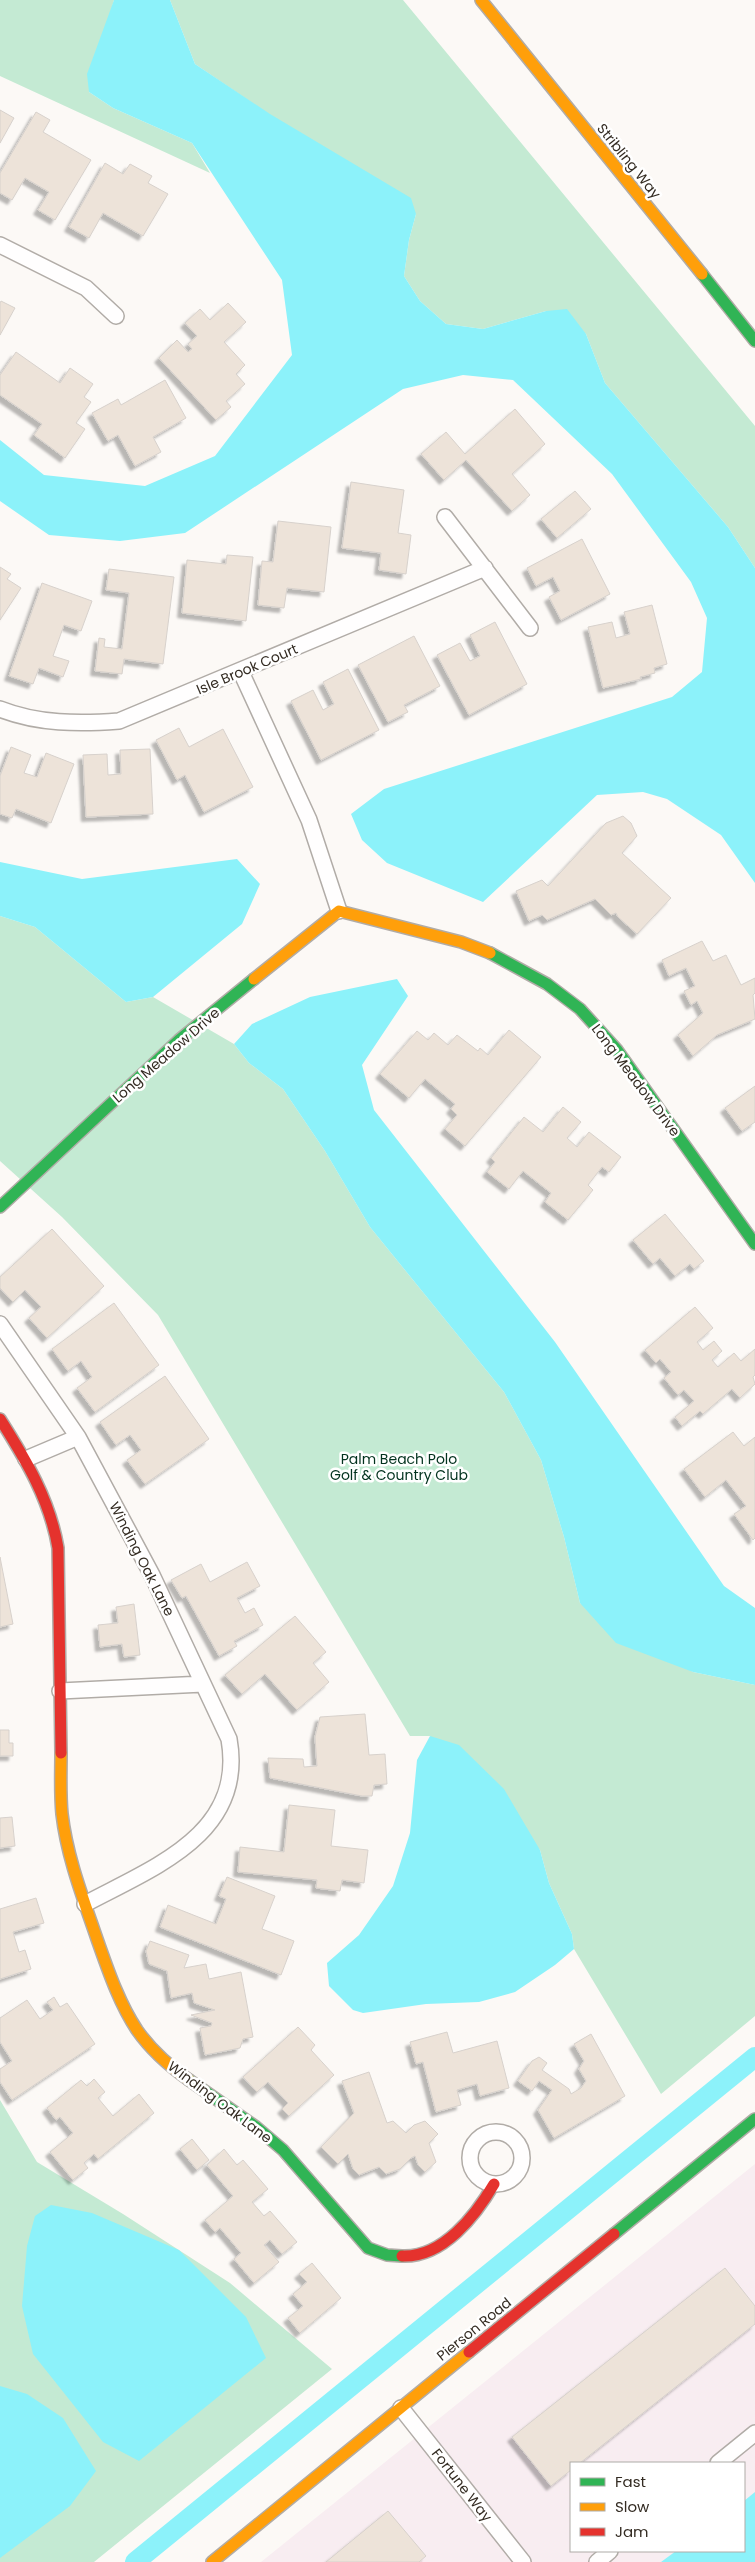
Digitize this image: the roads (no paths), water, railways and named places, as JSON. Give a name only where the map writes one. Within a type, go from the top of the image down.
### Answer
[{"type":"street","name":"Stribling Way","points":[[480,0],[755,341]]},
{"type":"street","points":[[0,244],[86,288],[116,316]]},
{"type":"street","points":[[445,517],[530,628]]},
{"type":"street","name":"Isle Brook Court","points":[[0,709],[52,722],[86,724],[119,722],[485,568]]},
{"type":"street","points":[[241,672],[309,820],[340,911]]},
{"type":"street","name":"Long Meadow Drive","points":[[0,1207],[179,1040],[340,911],[461,942],[487,951],[524,969],[573,1004],[617,1050],[755,1244]]},
{"type":"street","name":"Winding Oak Lane","points":[[0,1324],[78,1436],[152,1575],[229,1739],[231,1751],[229,1783],[218,1813],[192,1841],[147,1871],[85,1904]]},
{"type":"street","name":"Winding Oak Lane","points":[[0,1419],[26,1459],[45,1498],[54,1523],[58,1548],[62,1812],[66,1846],[85,1904],[124,2007],[143,2038],[155,2052],[202,2089],[269,2137],[368,2248],[393,2258],[419,2255],[445,2240],[469,2221],[494,2184]]},
{"type":"street","name":"Winding Oak Lane","points":[[0,1431],[15,1444]]},
{"type":"street","points":[[26,1459],[78,1436]]},
{"type":"street","points":[[60,1690],[203,1684]]},
{"type":"street","name":"Pierson Road","points":[[212,2562],[755,2119]]},
{"type":"street","name":"Fortune Way","points":[[401,2408],[523,2562]]},
{"type":"street","points":[[719,2462],[755,2433]]},
{"type":"street","points":[[596,2562],[609,2552]]},
{"type":"water","points":[[114,0],[170,0],[195,64],[270,114],[411,198],[416,214],[409,240],[404,276],[420,301],[446,324],[483,329],[546,311],[567,309],[586,334],[605,383],[728,527],[755,568],[755,883],[721,835],[667,799],[643,792],[597,795],[483,902],[387,863],[362,840],[351,814],[384,789],[672,697],[702,672],[707,618],[691,582],[612,474],[513,380],[463,375],[403,389],[185,533],[120,541],[49,535],[0,501],[0,440],[44,475],[145,486],[215,456],[292,355],[282,280],[192,143],[113,108],[89,92],[87,74]]},
{"type":"water","points":[[237,859],[260,884],[242,924],[153,997],[126,1002],[35,927],[0,916],[0,862],[82,879]]},
{"type":"water","points":[[397,979],[408,996],[362,1065],[374,1110],[555,1342],[724,1586],[755,1608],[755,1685],[693,1672],[616,1643],[580,1603],[564,1537],[541,1460],[504,1392],[370,1227],[325,1151],[283,1089],[249,1063],[234,1044],[252,1024],[310,997]]},
{"type":"water","points":[[430,1736],[459,1745],[504,1789],[540,1850],[549,1883],[572,1934],[574,1949],[555,1965],[515,1992],[479,2002],[426,2004],[363,2013],[353,2010],[329,1986],[327,1963],[359,1935],[393,1886],[410,1833],[417,1760]]},
{"type":"water","points":[[51,2205],[92,2213],[179,2250],[246,2317],[266,2358],[139,2461],[103,2442],[33,2354],[22,2306],[27,2246],[35,2216]]},
{"type":"water","points":[[0,2386],[27,2394],[63,2418],[96,2471],[70,2506],[0,2558]]},
{"type":"water","points":[[755,2492],[755,2562],[661,2562],[675,2552],[745,2552],[745,2500]]},
{"type":"waterway","points":[[135,2562],[755,2057]]},
{"type":"park label","name":"Palm Beach Polo Golf & Country Club","points":[[399,1468]]}]
